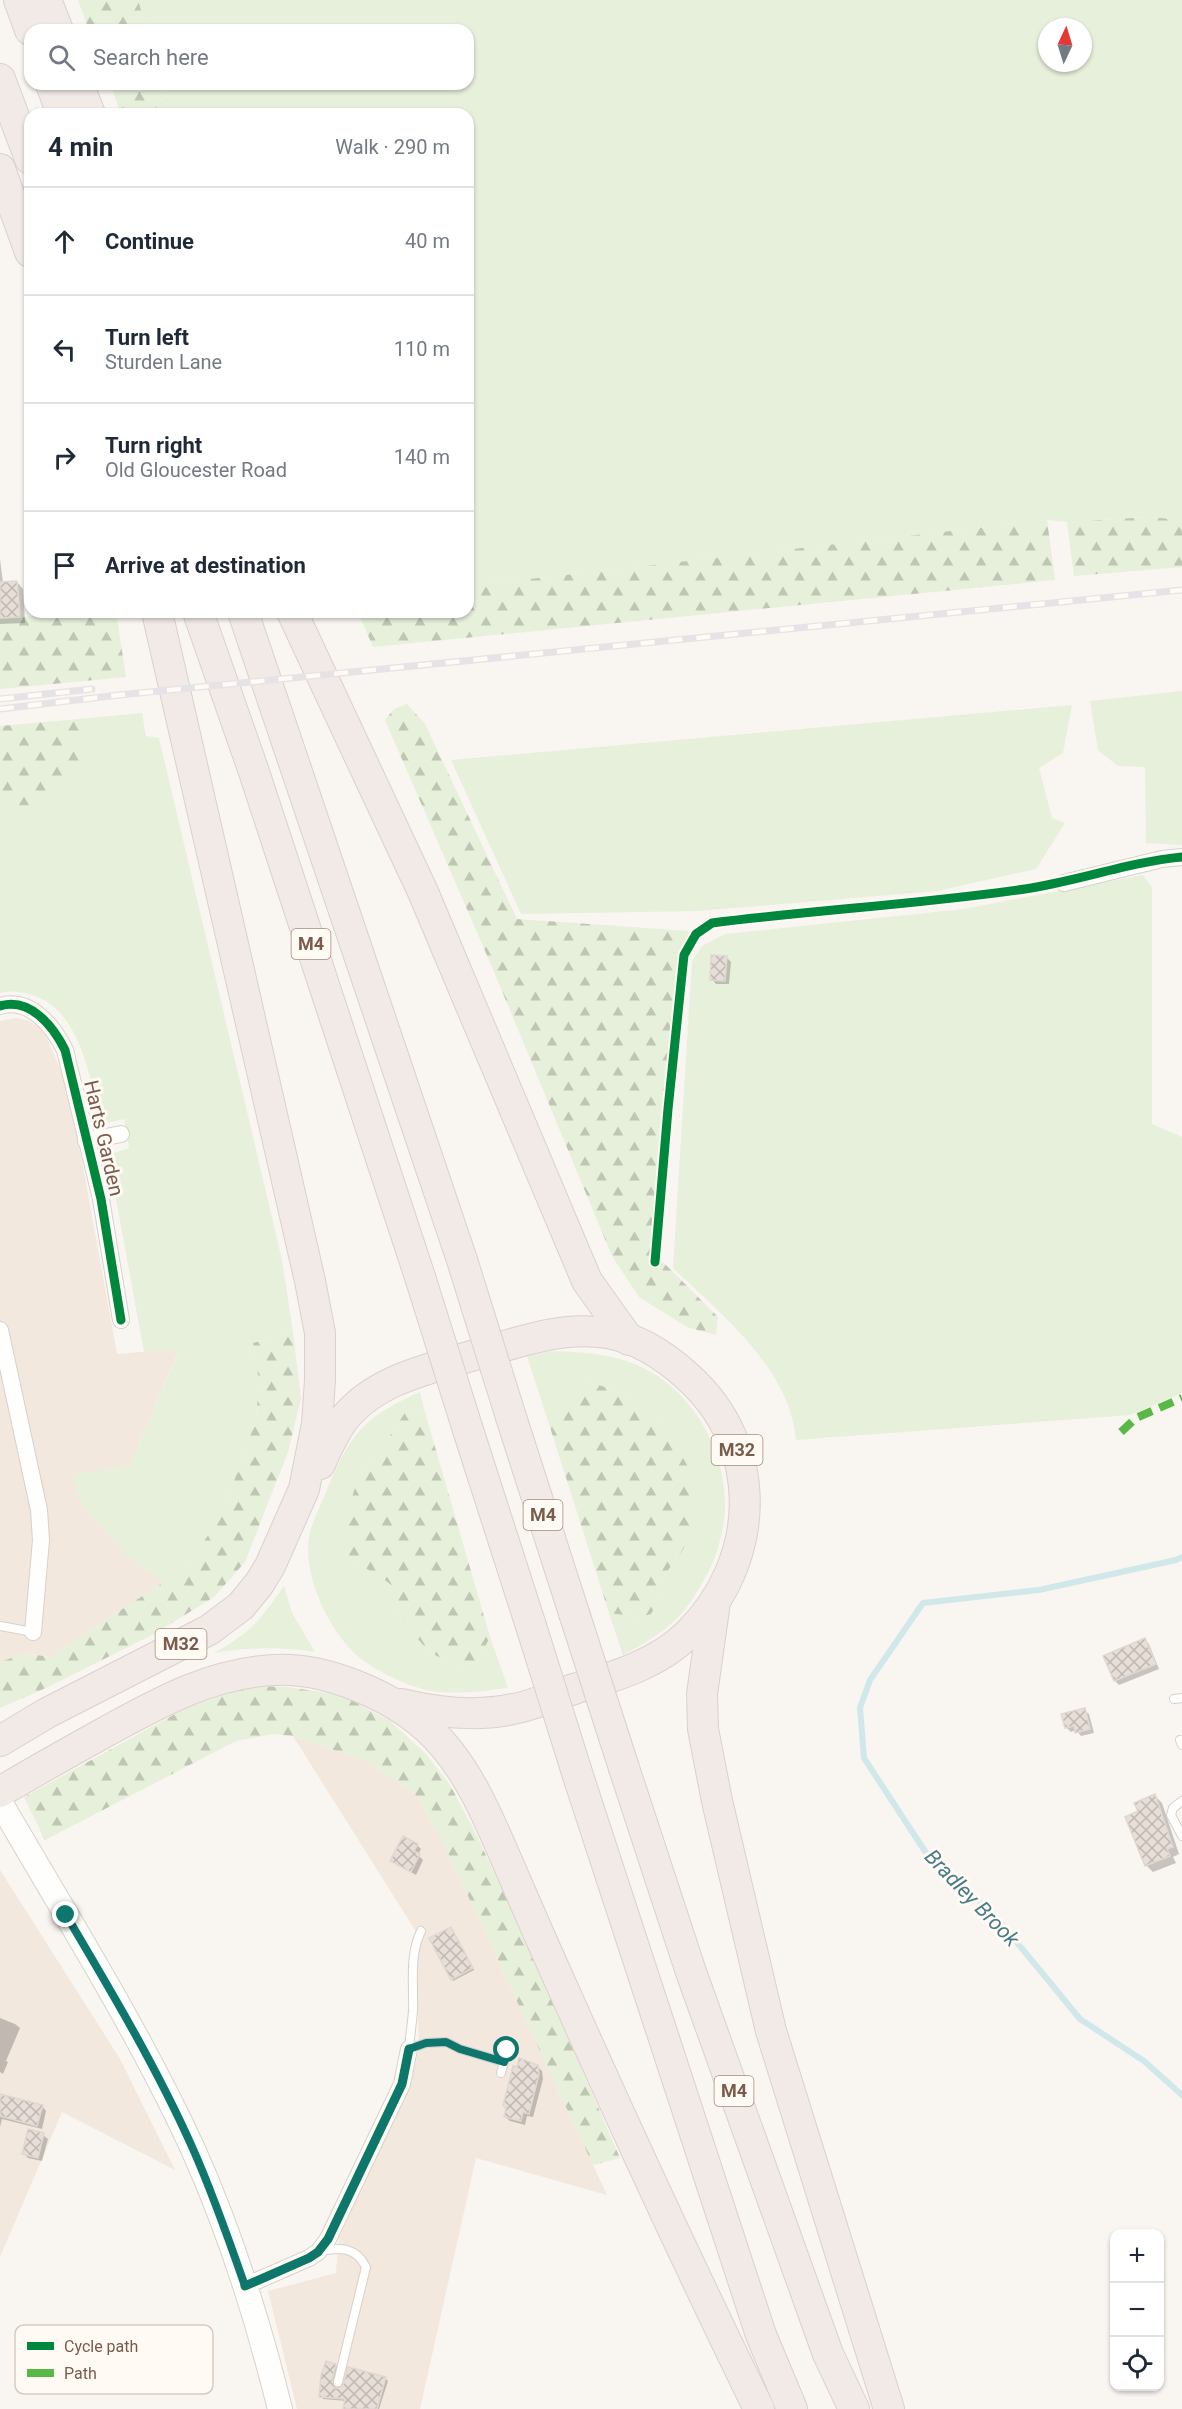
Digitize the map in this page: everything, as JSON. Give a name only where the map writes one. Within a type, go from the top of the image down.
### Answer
[{"type":"highway","points":[[19,0],[28,24]]},
{"type":"highway","points":[[46,0],[56,24]]},
{"type":"highway","points":[[0,79],[24,143]]},
{"type":"highway","points":[[53,90],[60,108]]},
{"type":"highway","points":[[80,90],[88,108]]},
{"type":"highway","points":[[0,169],[24,235]]},
{"type":"highway","points":[[150,618],[216,878]]},
{"type":"highway","points":[[158,618],[320,1333],[317,1424],[304,1489]]},
{"type":"highway","name":"M4","points":[[200,618],[254,769],[420,1277],[580,1782],[761,2336],[792,2409]]},
{"type":"highway","name":"M4","points":[[245,618],[462,1260],[691,1972],[828,2354],[854,2409]]},
{"type":"highway","points":[[295,618],[423,892],[587,1281],[629,1340]]},
{"type":"highway","name":"M32","points":[[0,1741],[47,1713],[209,1630],[241,1606],[270,1566],[304,1489],[349,1412],[369,1396],[399,1380],[532,1338],[557,1333],[604,1333],[652,1350],[676,1365],[706,1394],[734,1440],[744,1478],[744,1527],[735,1566],[715,1602],[687,1635],[666,1652],[633,1670],[514,1709],[478,1714],[436,1713],[389,1701],[354,1684],[318,1674],[276,1670],[233,1674],[189,1689],[138,1714],[0,1792]]},
{"type":"highway","points":[[715,1602],[702,1694],[704,1729],[717,1801],[771,2031],[889,2409]]},
{"type":"highway","points":[[389,1701],[427,1728],[468,1780],[488,1817],[687,2260],[759,2409]]},
{"type":"main road","points":[[0,1803],[94,1962],[161,2084],[201,2170],[245,2286],[280,2409]]},
{"type":"street","points":[[1064,883],[1162,859],[1182,857]]},
{"type":"street","name":"Harts Garden","points":[[0,1006],[17,1003],[29,1008],[59,1038],[69,1063],[101,1199],[121,1320]]},
{"type":"street","name":"Harts Garden","points":[[86,1141],[120,1134]]},
{"type":"street","points":[[0,1330],[39,1510],[40,1540],[33,1632]]},
{"type":"street","points":[[245,2286],[300,2263],[318,2252],[328,2239],[402,2084],[409,2049]]},
{"type":"lane","points":[[0,1626],[33,1632]]},
{"type":"lane","points":[[1182,1801],[1173,1808],[1171,1815],[1182,1836]]},
{"type":"lane","points":[[421,1930],[414,1945],[413,2011],[409,2049],[426,2043],[446,2042],[460,2049],[504,2062]]},
{"type":"lane","points":[[446,2042],[448,2031]]},
{"type":"lane","points":[[501,2073],[507,2050]]},
{"type":"lane","points":[[318,2252],[343,2248],[357,2255],[366,2266],[338,2382]]},
{"type":"shaded area","points":[[16,1018],[27,1020],[39,1027],[47,1038],[63,1076],[81,1156],[117,1354],[179,1349],[130,1466],[71,1476],[126,1555],[164,1582],[61,1649],[54,1658],[26,1653],[0,1662],[0,1021]]},
{"type":"shaded area","points":[[293,1736],[366,1761],[414,1793],[442,1840],[607,2195],[476,2158],[420,2409],[297,2409],[268,2291],[336,2273],[339,2238],[411,2079],[419,2050],[415,1930]]},
{"type":"shaded area","points":[[0,1870],[120,2059],[175,2170],[62,2112],[0,2257]]},
{"type":"green space","points":[[78,0],[138,0],[145,24],[87,24]]},
{"type":"green space","points":[[138,0],[1182,0],[1182,520],[1150,517],[1067,522],[1047,520],[474,585],[474,108],[170,108],[165,90],[474,90],[474,24],[145,24]]},
{"type":"green space","points":[[112,90],[165,90],[170,108],[119,108]]},
{"type":"green space","points":[[1150,517],[1182,520],[1182,567],[1074,576],[1067,522]]},
{"type":"green space","points":[[1047,520],[1055,580],[373,647],[361,618],[474,618],[474,585]]},
{"type":"green space","points":[[24,617],[117,618],[126,677],[0,689],[0,619]]},
{"type":"green space","points":[[1182,691],[1182,845],[1146,843],[1145,767],[1118,766],[1098,750],[1090,701]]},
{"type":"green space","points":[[407,704],[425,724],[517,919],[689,931],[658,1257],[718,1317],[716,1335],[687,1327],[639,1297],[612,1256],[492,967],[385,720],[394,709]]},
{"type":"green space","points":[[1072,705],[1063,753],[1039,768],[1052,818],[1065,823],[1036,869],[937,891],[698,911],[521,914],[451,760]]},
{"type":"green space","points":[[142,713],[146,736],[159,738],[282,1260],[293,1332],[253,1343],[259,1381],[256,1420],[221,1517],[187,1565],[164,1582],[126,1555],[81,1504],[71,1475],[130,1466],[179,1350],[144,1352],[108,1155],[129,1148],[124,1119],[101,1124],[88,1068],[73,1031],[62,1015],[49,1003],[32,995],[16,992],[0,993],[0,806],[5,806],[79,765],[79,719]]},
{"type":"green space","points":[[79,719],[79,765],[62,785],[40,805],[0,806],[0,726]]},
{"type":"green space","points":[[1143,875],[1152,887],[1152,1124],[1182,1137],[1182,1393],[1131,1415],[796,1440],[791,1414],[768,1367],[732,1324],[673,1268],[692,961],[702,946],[725,934],[964,909]]},
{"type":"green space","points":[[293,1332],[301,1399],[288,1452],[245,1562],[214,1597],[154,1634],[48,1687],[0,1708],[0,1662],[26,1653],[54,1658],[61,1649],[187,1565],[221,1517],[256,1420],[259,1381],[253,1343]]},
{"type":"green space","points":[[551,1351],[614,1357],[638,1365],[669,1385],[702,1423],[721,1470],[725,1494],[724,1520],[717,1550],[708,1573],[679,1616],[658,1634],[623,1655],[609,1613],[640,1617],[657,1603],[661,1580],[684,1548],[664,1424],[635,1398],[588,1381],[561,1399],[548,1421],[527,1356]]},
{"type":"green space","points":[[588,1381],[635,1398],[664,1424],[687,1465],[696,1513],[684,1548],[661,1580],[657,1603],[651,1614],[640,1617],[609,1613],[548,1421],[560,1399]]},
{"type":"green space","points":[[420,1392],[424,1409],[408,1408],[384,1445],[359,1476],[349,1559],[381,1577],[399,1591],[396,1613],[429,1652],[459,1667],[478,1661],[490,1637],[508,1688],[450,1693],[431,1691],[388,1675],[364,1661],[341,1638],[315,1588],[308,1553],[309,1537],[312,1525],[343,1455],[361,1429],[372,1419]]},
{"type":"green space","points":[[408,1408],[424,1409],[490,1637],[478,1661],[459,1667],[429,1652],[396,1613],[399,1591],[381,1577],[349,1559],[342,1527],[359,1476],[384,1445]]},
{"type":"green space","points":[[284,1586],[292,1613],[315,1652],[265,1648],[214,1653],[247,1632]]},
{"type":"green space","points":[[250,1686],[287,1687],[342,1695],[390,1721],[426,1754],[450,1785],[473,1828],[524,1936],[620,2158],[593,2165],[442,1840],[414,1793],[366,1761],[293,1736],[273,1734],[236,1741],[45,1840],[24,1797],[186,1708]]},
{"type":"building","points":[[17,581],[20,617],[0,618],[0,582]]},
{"type":"building","points":[[711,955],[727,956],[725,981],[710,980]]},
{"type":"building","points":[[1145,1638],[1156,1664],[1114,1681],[1103,1656]]},
{"type":"building","points":[[1085,1708],[1090,1729],[1075,1733],[1074,1726],[1065,1728],[1061,1714]]},
{"type":"building","points":[[1155,1794],[1173,1847],[1167,1849],[1170,1856],[1145,1866],[1125,1817],[1138,1811],[1134,1803]]},
{"type":"building","points":[[403,1836],[418,1844],[414,1851],[420,1854],[411,1872],[390,1861]]},
{"type":"building","points":[[451,1927],[473,1968],[451,1980],[429,1938]]},
{"type":"building","points":[[519,2058],[538,2065],[539,2074],[529,2114],[523,2112],[521,2121],[504,2117],[506,2108],[503,2106],[513,2066],[517,2067]]},
{"type":"building","points":[[0,2094],[43,2105],[37,2126],[0,2116]]},
{"type":"building","points":[[28,2129],[44,2133],[38,2158],[22,2154]]},
{"type":"building","points":[[326,2361],[336,2364],[332,2381],[336,2388],[343,2386],[348,2367],[386,2377],[377,2409],[343,2409],[345,2399],[319,2397],[321,2375]]},
{"type":"waterway","name":"Bradley Brook","points":[[1182,1557],[1039,1590],[923,1603],[870,1680],[860,1708],[864,1758],[930,1859],[991,1911],[1080,2019],[1144,2061],[1182,2095]]},
{"type":"railway","points":[[0,709],[119,695],[1182,590]]},
{"type":"railway","points":[[0,699],[92,689]]},
{"type":"marked path","points":[[1121,1432],[1136,1418],[1182,1398]]},
{"type":"cycle path","points":[[655,1262],[684,955],[696,934],[712,923],[1025,889],[1162,859],[1182,857]]},
{"type":"cycle path","points":[[0,1006],[11,1004],[31,1010],[47,1023],[65,1050],[101,1199],[121,1320]]},
{"type":"cycle path","points":[[245,2286],[309,2258],[318,2252],[328,2239],[402,2084],[409,2049]]},
{"type":"route","points":[[66,1915],[161,2084],[193,2149],[219,2211],[245,2286],[309,2258],[318,2252],[328,2239],[402,2084],[409,2049],[426,2043],[446,2042],[460,2049],[504,2062],[507,2050]]}]
